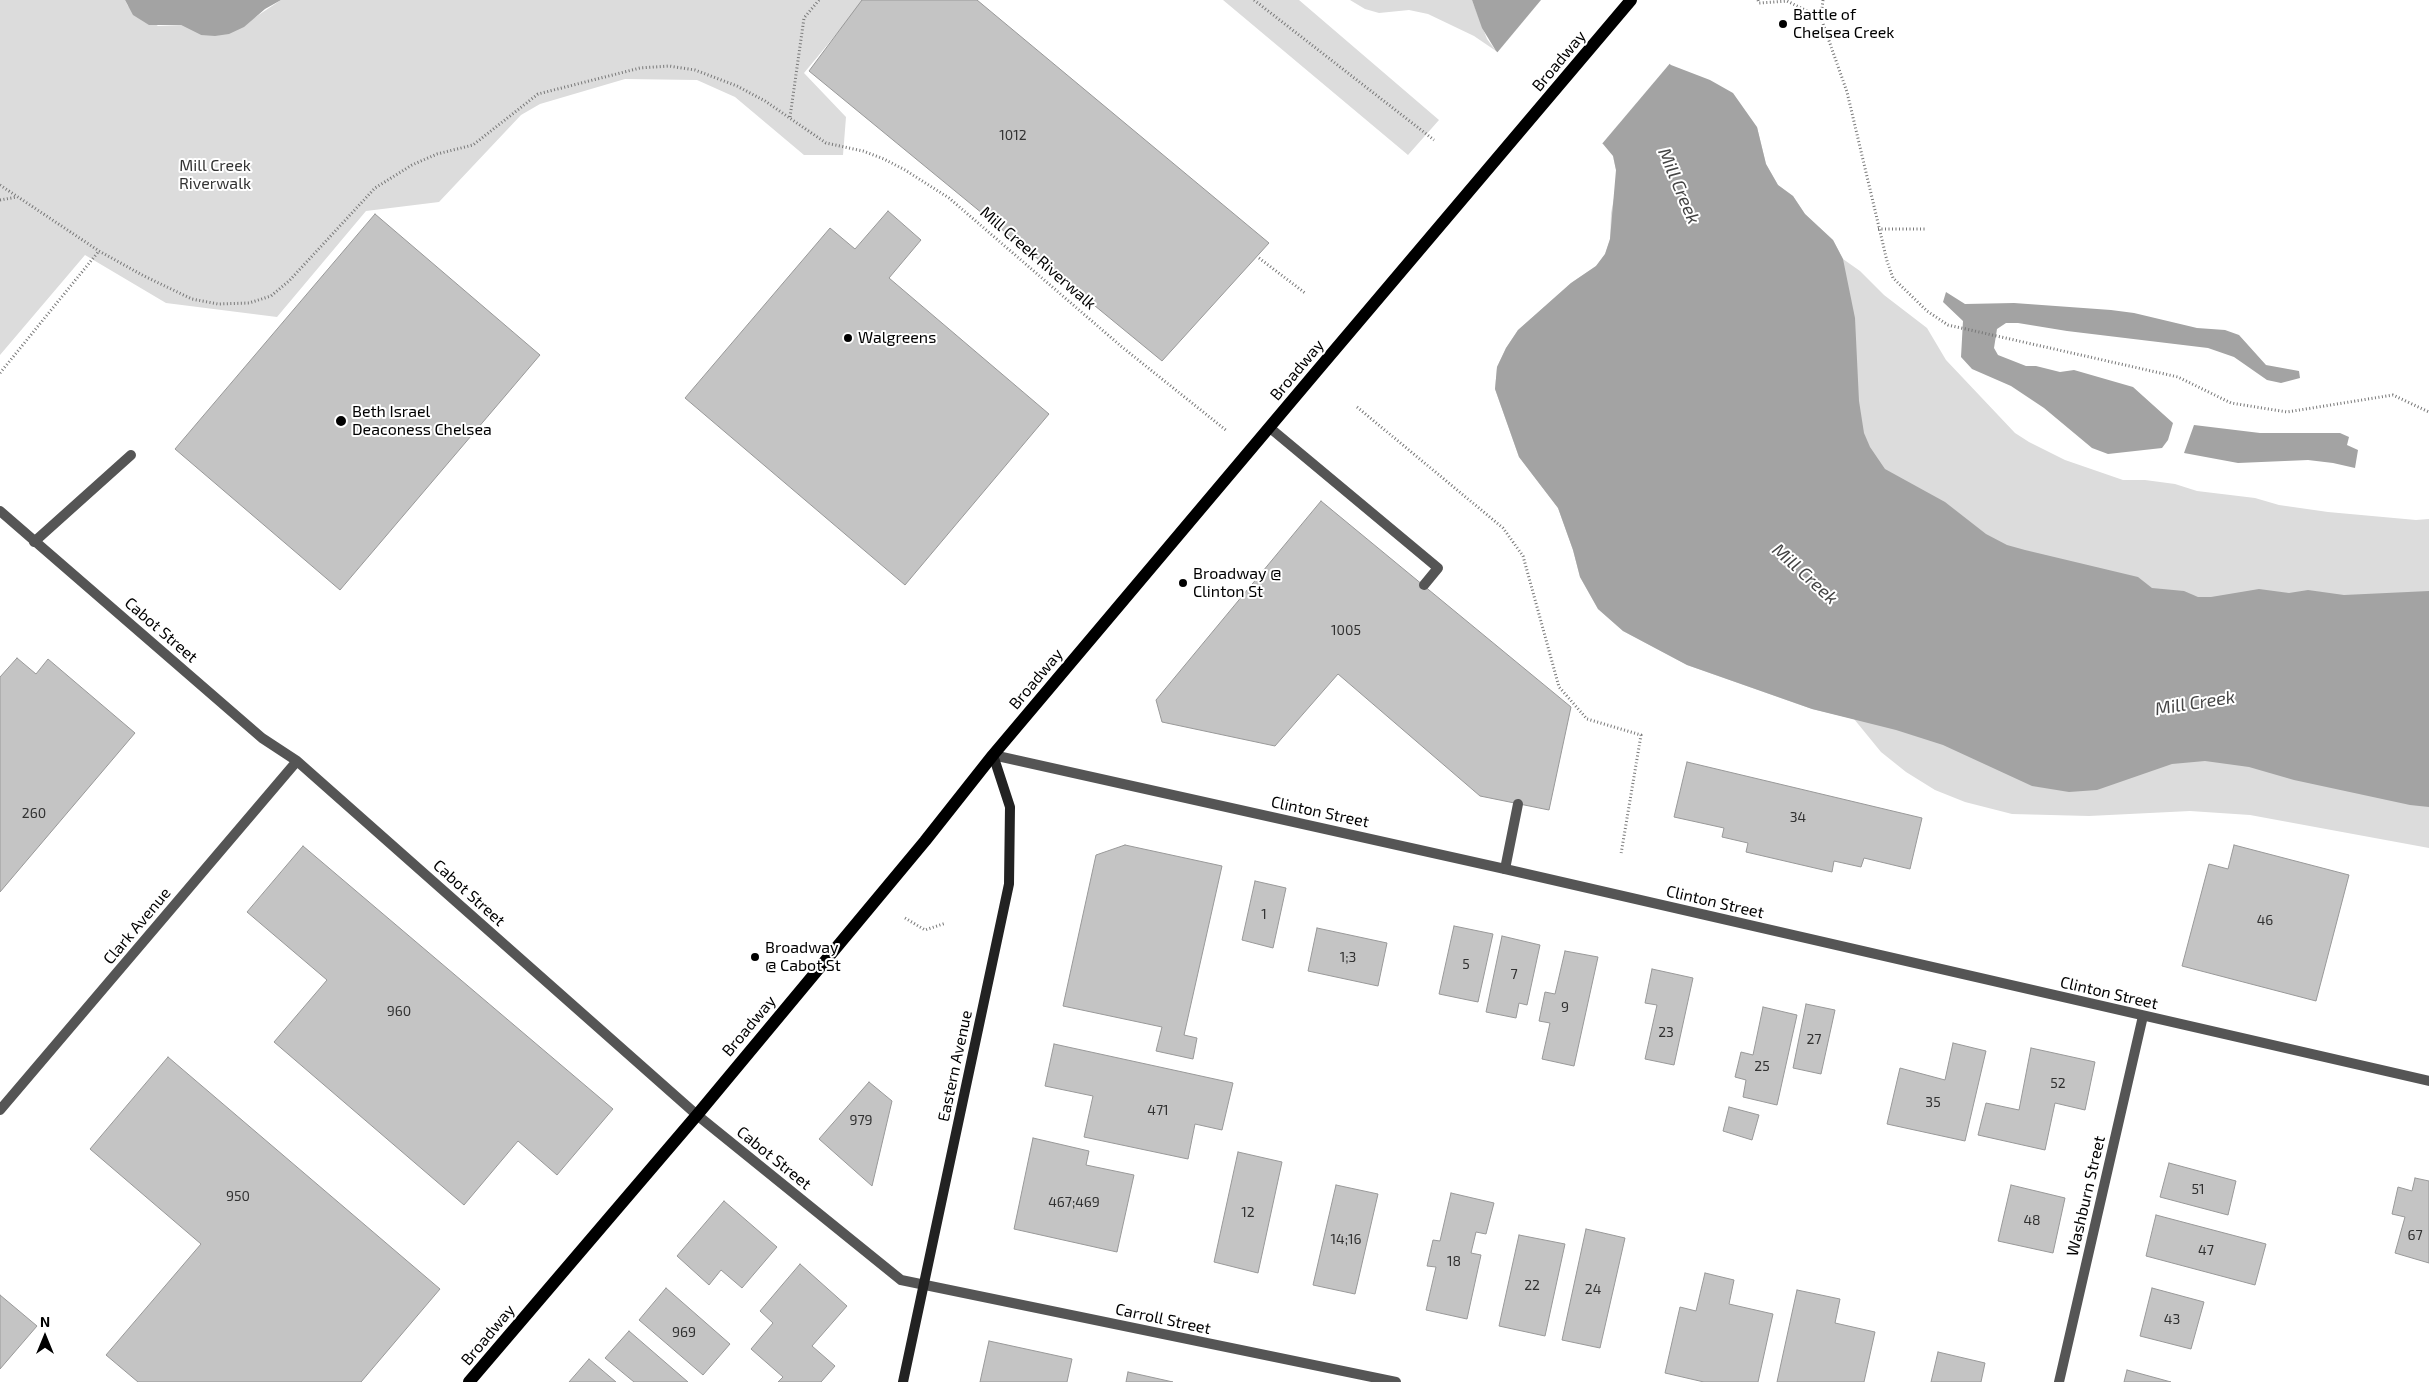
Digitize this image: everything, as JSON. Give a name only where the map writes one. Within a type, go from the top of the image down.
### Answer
[{"type":"main road","name":"Broadway","points":[[469,1382],[895,878],[993,755],[1631,0]]},
{"type":"main road","name":"Eastern Avenue","points":[[903,1382],[1009,884],[1010,807],[993,755]]},
{"type":"street","points":[[1270,428],[1438,568],[1424,586]]},
{"type":"street","points":[[34,542],[131,455]]},
{"type":"street","name":"Cabot Street","points":[[0,511],[262,738],[297,761],[696,1115],[901,1280],[924,1286]]},
{"type":"street","name":"Clinton Street","points":[[993,755],[1489,865],[2429,1081]]},
{"type":"street","name":"Clark Avenue","points":[[0,1110],[297,761]]},
{"type":"street","points":[[1505,869],[1518,804]]},
{"type":"street","name":"Washburn Street","points":[[2059,1382],[2143,1016]]},
{"type":"street","name":"Carroll Street","points":[[924,1286],[1396,1382]]},
{"type":"path","points":[[790,118],[804,18],[819,0]]},
{"type":"path","points":[[1254,0],[1434,140]]},
{"type":"path","points":[[1758,0],[1759,4],[1787,1],[1821,18]]},
{"type":"path","points":[[1823,0],[1821,18],[1847,92],[1878,228],[1893,278],[1934,316],[1948,325],[1962,329],[2178,377],[2231,403],[2287,412],[2393,395],[2429,412]]},
{"type":"path","name":"Mill Creek Riverwalk","points":[[0,185],[99,251],[144,276],[192,299],[218,304],[249,303],[271,296],[289,282],[374,188],[412,165],[437,154],[473,145],[538,94],[640,68],[670,66],[695,70],[737,86],[790,118],[826,143],[863,151],[884,159],[949,198],[1122,347],[1252,450]]},
{"type":"path","points":[[0,200],[17,196]]},
{"type":"path","points":[[1878,228],[1926,229]]},
{"type":"path","points":[[0,373],[99,251]]},
{"type":"path","points":[[1259,258],[1305,293]]},
{"type":"path","points":[[1357,407],[1503,528],[1523,556],[1559,687],[1587,719],[1641,734],[1621,854]]},
{"type":"path","points":[[905,918],[925,930],[946,923]]},
{"type":"green space","name":"Mill Creek Riverwalk","points":[[0,0],[125,0],[128,6],[158,26],[181,25],[201,35],[254,18],[281,0],[883,0],[853,14],[804,73],[846,117],[843,155],[804,155],[735,97],[697,80],[625,79],[540,104],[521,115],[439,202],[366,211],[277,317],[166,303],[85,255],[0,355]]},
{"type":"green space","points":[[1223,0],[1299,0],[1439,120],[1408,155]]},
{"type":"green space","points":[[1350,0],[1472,0],[1487,39],[1496,51],[1474,36],[1428,14],[1409,10],[1379,13],[1365,9]]},
{"type":"green space","points":[[1757,127],[1766,164],[1778,185],[1793,196],[1805,214],[1833,240],[1843,259],[1860,271],[1884,295],[1927,328],[1946,360],[2015,433],[2029,442],[2065,460],[2123,480],[2145,480],[2175,484],[2197,491],[2255,498],[2279,505],[2328,512],[2416,520],[2429,519],[2429,642],[1861,583],[1694,138]]},
{"type":"green space","points":[[1613,156],[1701,455],[2429,710],[2429,848],[2250,815],[2190,811],[2089,816],[2012,814],[1965,802],[1935,790],[1906,772],[1881,752],[1854,719],[1812,709],[1687,665],[1623,631],[1598,609],[1580,577],[1573,550],[1558,508],[1519,457],[1495,389],[1497,367],[1506,348],[1518,330],[1571,283],[1596,266],[1605,254],[1610,239],[1611,213],[1616,188],[1616,170]]},
{"type":"water","points":[[125,0],[281,0],[265,9],[244,27],[229,34],[215,36],[201,35],[181,25],[149,25],[133,15]]},
{"type":"water","name":"Mill Creek","points":[[1472,0],[1596,0],[1671,65],[1710,80],[1733,93],[1757,127],[1766,164],[1778,185],[1793,196],[1805,214],[1833,240],[1843,259],[1855,318],[1859,401],[1864,433],[1870,447],[1885,469],[1945,502],[1986,534],[2007,545],[2138,577],[2152,588],[2184,591],[2198,597],[2211,597],[2259,589],[2289,593],[2308,590],[2344,595],[2429,591],[2429,807],[2410,805],[2294,780],[2249,767],[2205,761],[2172,764],[2097,790],[2069,792],[2032,786],[1943,745],[1896,730],[1812,709],[1687,665],[1623,631],[1598,609],[1580,577],[1573,550],[1558,508],[1519,457],[1495,389],[1497,367],[1506,348],[1518,330],[1571,283],[1596,266],[1605,254],[1610,239],[1616,170],[1613,156],[1603,144],[1496,51],[1482,28]]},
{"type":"water","points":[[1946,292],[1965,304],[2014,303],[2111,310],[2134,313],[2197,328],[2225,330],[2239,335],[2266,365],[2299,371],[2300,378],[2281,383],[2267,380],[2234,357],[2208,348],[2067,331],[2018,323],[2006,323],[1997,329],[1994,348],[1998,355],[2026,366],[2036,366],[2060,372],[2074,370],[2133,387],[2173,423],[2168,440],[2162,448],[2108,454],[2092,448],[2044,408],[2011,386],[1972,369],[1961,357],[1963,321],[1943,302]]},
{"type":"water","points":[[2194,425],[2260,433],[2340,433],[2349,437],[2347,445],[2358,450],[2355,468],[2308,460],[2238,463],[2184,453]]},
{"type":"pier","points":[[1541,0],[1599,0],[1672,61],[1601,145],[1496,54]]},
{"type":"building","points":[[862,0],[977,0],[1269,243],[1162,361],[809,71]]},
{"type":"building","name":"Walgreens","points":[[888,211],[921,240],[889,278],[1049,414],[905,585],[685,398],[830,228],[855,249]]},
{"type":"building","name":"Beth Israel Deaconess Chelsea","points":[[375,214],[540,355],[340,590],[175,449]]},
{"type":"building","points":[[1321,501],[1571,707],[1549,810],[1480,796],[1338,674],[1275,746],[1162,722],[1156,700]]},
{"type":"building","points":[[17,658],[36,674],[48,659],[135,733],[0,892],[0,677]]},
{"type":"building","points":[[1687,762],[1922,818],[1910,869],[1864,858],[1861,867],[1834,861],[1832,872],[1746,852],[1748,843],[1722,837],[1724,828],[1674,817]]},
{"type":"building","points":[[1125,845],[1222,866],[1184,1035],[1197,1038],[1193,1059],[1156,1051],[1162,1027],[1063,1006],[1096,855]]},
{"type":"building","points":[[2234,845],[2349,875],[2316,1001],[2182,966],[2209,864],[2228,869]]},
{"type":"building","points":[[303,846],[613,1109],[557,1175],[518,1141],[464,1205],[274,1042],[327,980],[247,912]]},
{"type":"building","points":[[1255,881],[1286,888],[1273,948],[1242,940]]},
{"type":"building","points":[[1454,926],[1493,934],[1478,1002],[1439,994]]},
{"type":"building","points":[[1317,928],[1387,943],[1378,986],[1308,971]]},
{"type":"building","points":[[1502,936],[1540,945],[1527,1005],[1519,1003],[1516,1018],[1486,1012]]},
{"type":"building","points":[[1565,951],[1598,957],[1574,1066],[1542,1059],[1550,1023],[1539,1021],[1545,992],[1555,994]]},
{"type":"building","points":[[1652,969],[1693,978],[1674,1065],[1645,1059],[1657,1005],[1645,1003]]},
{"type":"building","points":[[1806,1004],[1835,1010],[1821,1074],[1793,1068]]},
{"type":"building","points":[[1763,1007],[1797,1015],[1777,1105],[1743,1097],[1746,1080],[1735,1077],[1741,1052],[1753,1055]]},
{"type":"building","points":[[1953,1043],[1986,1051],[1965,1141],[1887,1124],[1900,1068],[1945,1080]]},
{"type":"building","points":[[1054,1044],[1233,1083],[1222,1130],[1195,1124],[1188,1159],[1084,1137],[1093,1096],[1045,1086]]},
{"type":"building","points":[[2031,1048],[2095,1062],[2085,1110],[2055,1103],[2045,1150],[1978,1135],[1986,1103],[2019,1110]]},
{"type":"building","points":[[168,1057],[440,1289],[361,1382],[138,1382],[106,1355],[201,1244],[90,1149]]},
{"type":"building","points":[[869,1082],[892,1101],[872,1186],[819,1139]]},
{"type":"building","points":[[1729,1107],[1759,1115],[1752,1140],[1723,1131]]},
{"type":"building","points":[[1033,1138],[1089,1151],[1086,1165],[1134,1175],[1117,1252],[1014,1229]]},
{"type":"building","points":[[1238,1152],[1282,1162],[1258,1273],[1214,1262]]},
{"type":"building","points":[[2169,1163],[2236,1181],[2228,1215],[2160,1197]]},
{"type":"building","points":[[2415,1178],[2429,1181],[2429,1263],[2395,1253],[2405,1217],[2392,1214],[2398,1187],[2412,1191]]},
{"type":"building","points":[[1336,1185],[1378,1194],[1355,1294],[1313,1285]]},
{"type":"building","points":[[2011,1185],[2065,1198],[2053,1253],[1998,1241]]},
{"type":"building","points":[[1451,1193],[1494,1203],[1486,1234],[1476,1232],[1471,1253],[1481,1255],[1467,1319],[1426,1310],[1436,1267],[1427,1266],[1433,1240],[1440,1241]]},
{"type":"building","points":[[724,1201],[777,1247],[742,1288],[721,1270],[709,1285],[677,1256]]},
{"type":"building","points":[[2156,1215],[2266,1244],[2255,1285],[2146,1256]]},
{"type":"building","points":[[1586,1229],[1625,1238],[1600,1348],[1562,1340]]},
{"type":"building","points":[[1519,1235],[1565,1244],[1545,1336],[1499,1326]]},
{"type":"building","points":[[800,1264],[847,1306],[812,1346],[835,1366],[821,1382],[778,1382],[783,1377],[751,1349],[773,1323],[760,1311]]},
{"type":"building","points":[[1705,1273],[1734,1280],[1729,1304],[1773,1314],[1758,1382],[1704,1382],[1665,1373],[1680,1307],[1696,1311]]},
{"type":"building","points":[[666,1288],[730,1344],[703,1375],[639,1320]]},
{"type":"building","points":[[2152,1288],[2204,1302],[2191,1349],[2140,1336]]},
{"type":"building","points":[[1797,1290],[1840,1299],[1835,1323],[1875,1332],[1864,1382],[1777,1382]]},
{"type":"building","points":[[0,1295],[37,1326],[0,1369]]},
{"type":"building","points":[[629,1331],[688,1382],[634,1382],[605,1358]]},
{"type":"building","points":[[989,1341],[1072,1359],[1067,1382],[980,1382]]},
{"type":"building","points":[[1938,1352],[1985,1363],[1981,1382],[1931,1382]]},
{"type":"building","points":[[589,1359],[616,1382],[569,1382]]},
{"type":"building","points":[[2127,1370],[2171,1382],[2124,1382]]},
{"type":"building","points":[[1128,1372],[1173,1382],[1126,1382]]},
{"type":"place","name":"Battle of Chelsea Creek","points":[[1783,24]]},
{"type":"place","name":"Walgreens","points":[[848,338]]},
{"type":"place","name":"Beth Israel Deaconess Chelsea","points":[[341,421]]},
{"type":"place","name":"Broadway @ Clinton St","points":[[1183,583]]},
{"type":"place","name":"Broadway @ Cabot St","points":[[755,957]]}]
